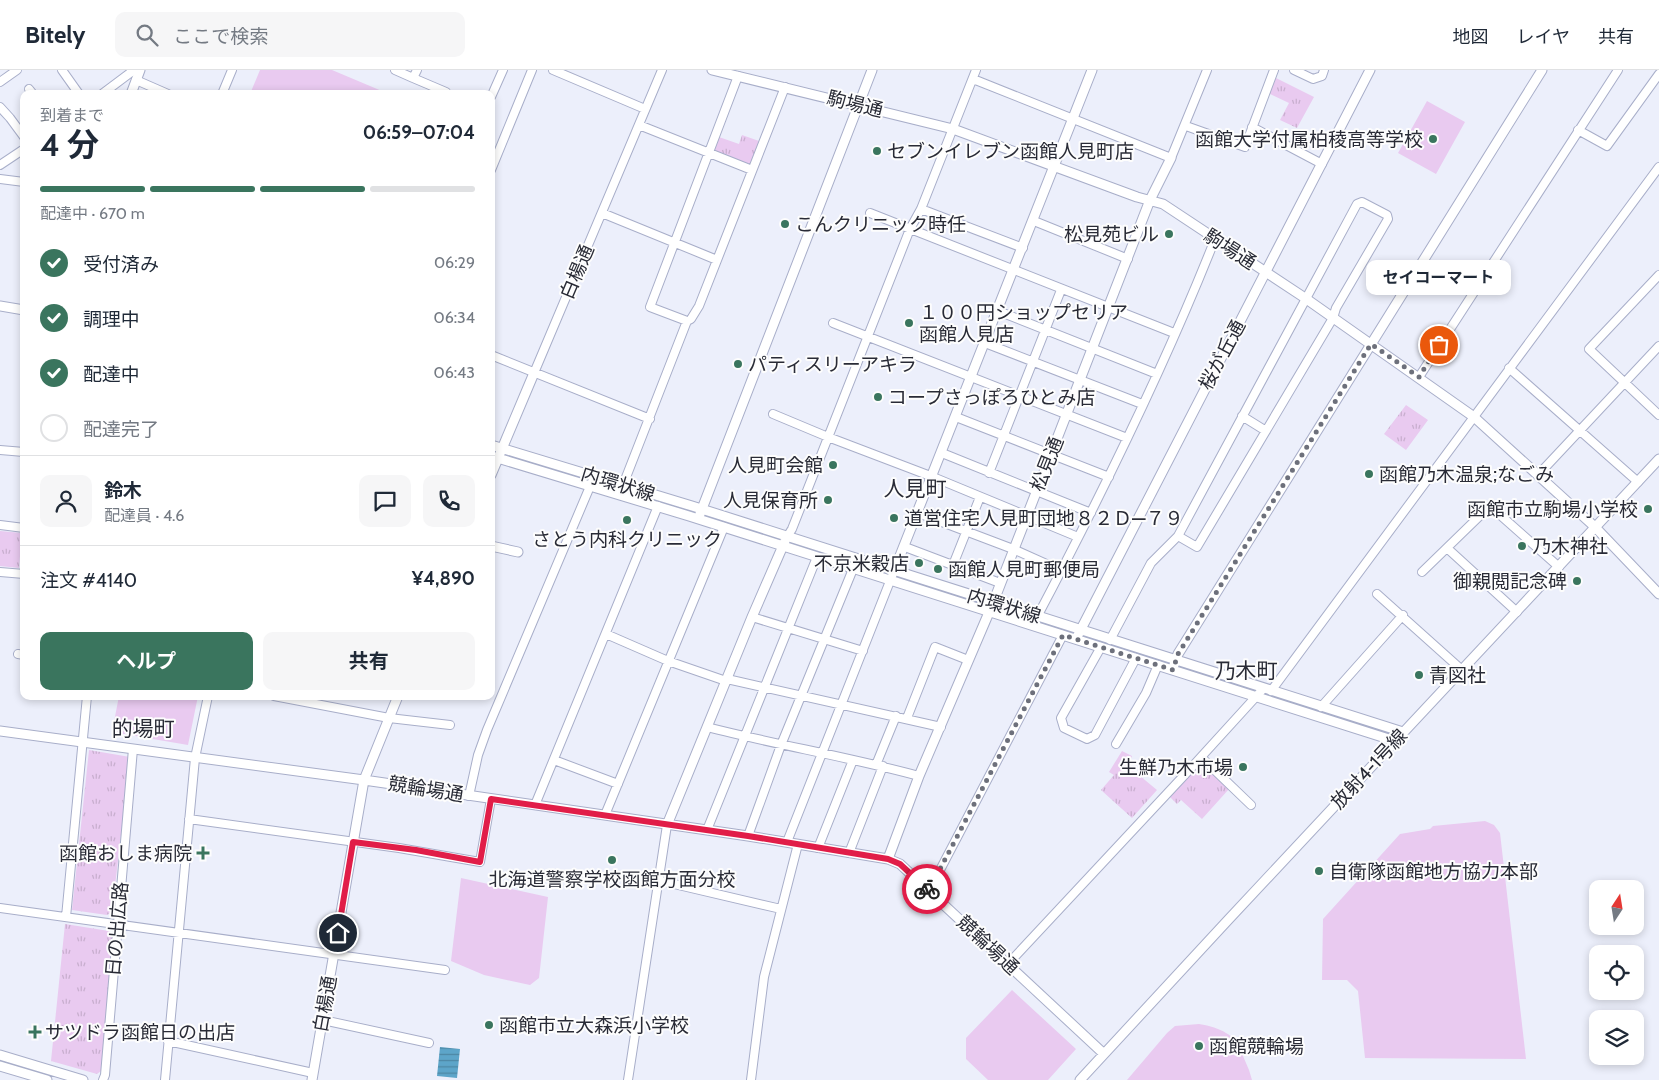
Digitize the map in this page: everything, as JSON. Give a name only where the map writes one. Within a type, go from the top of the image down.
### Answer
[{"type":"street","points":[[0,82],[17,70]]},
{"type":"street","points":[[62,70],[76,90]]},
{"type":"street","points":[[107,90],[134,70]]},
{"type":"street","points":[[132,90],[140,70]]},
{"type":"street","points":[[224,90],[232,70]]},
{"type":"street","points":[[395,70],[415,74],[443,90]]},
{"type":"street","points":[[494,90],[503,70]]},
{"type":"street","points":[[495,160],[532,70]]},
{"type":"street","points":[[553,70],[645,109]]},
{"type":"street","name":"白楊通","points":[[495,458],[502,448],[662,70]]},
{"type":"street","name":"駒場通","points":[[712,70],[953,129],[1163,204],[1305,298],[1474,417],[1595,527],[1659,594]]},
{"type":"street","points":[[698,519],[872,70]]},
{"type":"street","points":[[628,1080],[666,825],[782,546],[792,529],[910,229],[921,209],[976,70]]},
{"type":"street","points":[[787,842],[933,477],[1092,70]]},
{"type":"street","name":"松見通","points":[[888,859],[920,776],[993,603],[1150,200],[1186,126],[1207,70]]},
{"type":"street","points":[[1186,126],[1245,147],[1274,70]]},
{"type":"street","points":[[1294,70],[1313,79],[1322,76],[1324,70]]},
{"type":"street","name":"桜が丘通","points":[[1075,639],[1370,70]]},
{"type":"street","points":[[1173,670],[1176,661],[1542,70]]},
{"type":"street","points":[[1419,377],[1618,70]]},
{"type":"street","points":[[1578,130],[1607,146],[1659,74]]},
{"type":"street","points":[[687,320],[650,307],[738,76]]},
{"type":"street","points":[[973,79],[1171,158]]},
{"type":"street","points":[[136,80],[159,90]]},
{"type":"street","points":[[624,486],[687,320],[691,319],[699,306],[785,87]]},
{"type":"street","points":[[0,107],[20,132]]},
{"type":"street","points":[[639,125],[752,170]]},
{"type":"street","points":[[1252,127],[1322,164]]},
{"type":"street","points":[[0,165],[20,152]]},
{"type":"street","points":[[1008,964],[1256,697],[1267,690],[1474,417],[1659,167]]},
{"type":"street","points":[[0,179],[20,182]]},
{"type":"street","points":[[1110,640],[1151,563],[1178,536],[1356,204],[1362,202],[1387,215],[1388,219],[1336,308],[1333,318],[1197,546],[1178,536]]},
{"type":"street","points":[[921,209],[1023,248]]},
{"type":"street","points":[[602,213],[717,260]]},
{"type":"street","points":[[870,214],[1174,333]]},
{"type":"street","points":[[1034,221],[1128,259]]},
{"type":"street","points":[[1037,617],[1109,477],[1157,374],[1215,239]]},
{"type":"street","points":[[1659,275],[1589,349],[1659,415]]},
{"type":"street","points":[[990,473],[1061,290]]},
{"type":"street","points":[[0,306],[20,309]]},
{"type":"street","points":[[998,311],[1157,374]]},
{"type":"street","points":[[833,323],[1127,438]]},
{"type":"street","points":[[985,343],[1142,404]]},
{"type":"street","points":[[1538,475],[1659,346]]},
{"type":"street","points":[[495,357],[650,419]]},
{"type":"street","points":[[1509,368],[1638,482]]},
{"type":"street","points":[[773,414],[1078,537]]},
{"type":"street","points":[[1242,416],[1266,431]]},
{"type":"street","points":[[956,417],[1109,477]]},
{"type":"street","name":"内環状線","points":[[495,446],[701,509],[894,572],[1403,732]]},
{"type":"street","points":[[0,450],[20,452]]},
{"type":"street","points":[[942,453],[1091,513]]},
{"type":"street","name":"内環状線","points":[[495,458],[658,506],[1395,741]]},
{"type":"street","name":"放射4-1号線","points":[[1080,1080],[1659,459]]},
{"type":"street","points":[[469,796],[478,755],[487,730],[594,477]]},
{"type":"street","points":[[953,565],[980,497]]},
{"type":"street","points":[[535,805],[658,506]]},
{"type":"street","points":[[1422,572],[1490,506],[1559,567]]},
{"type":"street","points":[[918,513],[1062,571]]},
{"type":"street","points":[[0,525],[20,528]]},
{"type":"street","points":[[605,815],[724,527]]},
{"type":"street","points":[[495,547],[518,552]]},
{"type":"street","points":[[905,547],[1000,583]]},
{"type":"street","points":[[1447,548],[1517,612]]},
{"type":"street","points":[[707,830],[817,557]]},
{"type":"street","points":[[748,836],[781,745],[852,569]]},
{"type":"street","points":[[0,572],[20,574]]},
{"type":"street","points":[[1377,594],[1403,615],[1462,670]]},
{"type":"street","points":[[1321,707],[1403,615]]},
{"type":"street","points":[[752,617],[863,651]]},
{"type":"street","points":[[606,634],[668,661],[726,680],[907,718],[941,727]]},
{"type":"street","points":[[929,890],[1063,635]]},
{"type":"street","points":[[1100,647],[1061,718],[1064,728],[1088,740],[1095,735],[1136,658]]},
{"type":"street","points":[[907,718],[934,648],[968,660]]},
{"type":"street","points":[[1116,744],[1146,693],[1158,665]]},
{"type":"street","points":[[66,917],[87,700]]},
{"type":"street","points":[[165,1080],[195,758],[207,700]]},
{"type":"street","points":[[295,700],[389,718],[450,725]]},
{"type":"street","name":"白楊通","points":[[313,1076],[364,780],[396,700]]},
{"type":"street","points":[[849,853],[896,716]]},
{"type":"street","points":[[707,727],[920,776]]},
{"type":"street","name":"競輪場通","points":[[0,731],[364,780],[748,836],[888,859],[900,864],[929,890],[1104,1054]]},
{"type":"street","name":"日の出広路","points":[[103,1080],[105,1076],[133,749]]},
{"type":"street","points":[[1201,757],[1252,805]]},
{"type":"street","points":[[554,760],[618,784]]},
{"type":"street","points":[[818,848],[852,760]]},
{"type":"street","points":[[189,819],[416,850],[480,862],[491,799]]},
{"type":"street","points":[[751,1080],[764,977],[798,844]]},
{"type":"street","points":[[657,880],[781,910]]},
{"type":"street","points":[[0,908],[445,970]]},
{"type":"street","points":[[322,1020],[429,1043]]},
{"type":"street","points":[[168,1042],[313,1076]]},
{"type":"street","points":[[0,1055],[63,1077],[83,1080]]},
{"type":"street","points":[[0,1066],[48,1080]]},
{"type":"green space","points":[[260,70],[332,70],[380,90],[252,90]]},
{"type":"green space","points":[[1274,77],[1314,97],[1297,128],[1280,120],[1289,103],[1268,93]]},
{"type":"green space","points":[[1427,101],[1465,122],[1436,174],[1398,153]]},
{"type":"green space","points":[[742,135],[759,141],[750,165],[713,153],[719,137],[739,144]]},
{"type":"green space","points":[[1406,405],[1428,420],[1406,450],[1384,434]]},
{"type":"green space","points":[[0,531],[20,533],[19,568],[0,566]]},
{"type":"green space","points":[[118,700],[197,700],[188,745],[112,732]]},
{"type":"green space","points":[[89,750],[130,757],[112,912],[107,915],[72,910]]},
{"type":"green space","points":[[1122,751],[1132,756],[1128,766],[1157,790],[1132,818],[1101,790],[1114,775],[1109,772]]},
{"type":"green space","points":[[1200,762],[1229,789],[1202,819],[1181,800],[1177,804],[1169,796]]},
{"type":"green space","points":[[1485,821],[1494,825],[1500,833],[1526,1059],[1365,1058],[1358,991],[1347,980],[1322,980],[1323,919],[1400,834],[1430,829],[1433,826]]},
{"type":"green space","points":[[461,878],[548,897],[539,978],[530,985],[484,975],[451,961]]},
{"type":"green space","points":[[65,924],[109,931],[113,935],[101,1071],[97,1074],[51,1061]]},
{"type":"green space","points":[[1012,990],[1076,1049],[1048,1080],[988,1080],[966,1059],[966,1038]]},
{"type":"green space","name":"函館競輪場","points":[[1199,1024],[1226,1033],[1242,1046],[1247,1053],[1243,1056],[1252,1080],[1127,1080],[1175,1026]]},
{"type":"water","points":[[440,1047],[460,1049],[457,1078],[437,1076]]},
{"type":"way so far","points":[[927,889],[929,890],[1063,635],[1173,670],[1178,654],[1371,344],[1419,377],[1439,345]]},
{"type":"place","name":"函館大学付属柏稜高等学校","points":[[1433,139]]},
{"type":"place","name":"セブンイレブン函館人見町店","points":[[877,151]]},
{"type":"place","name":"こんクリニック時任","points":[[785,224]]},
{"type":"place","name":"松見苑ビル","points":[[1169,234]]},
{"type":"place","name":"１００円ショップセリア 函館人見店","points":[[909,323]]},
{"type":"place","name":"セイコーマート","points":[[1439,345]]},
{"type":"place","name":"パティスリーアキラ","points":[[738,364]]},
{"type":"place","name":"コープさっぽろひとみ店","points":[[878,397]]},
{"type":"place","name":"人見町会館","points":[[833,465]]},
{"type":"place","name":"函館乃木温泉;なごみ","points":[[1369,474]]},
{"type":"place","name":"人見保育所","points":[[828,500]]},
{"type":"place","name":"函館市立駒場小学校","points":[[1648,509]]},
{"type":"place","name":"道営住宅人見町団地８２Ｄ―７９","points":[[894,518]]},
{"type":"place","name":"さとう内科クリニック","points":[[627,520]]},
{"type":"place","name":"乃木神社","points":[[1522,546]]},
{"type":"place","name":"不京米穀店","points":[[919,563]]},
{"type":"place","name":"函館人見町郵便局","points":[[938,569]]},
{"type":"place","name":"御親閲記念碑","points":[[1577,581]]},
{"type":"place","name":"青図社","points":[[1419,675]]},
{"type":"place","name":"生鮮乃木市場","points":[[1243,767]]},
{"type":"place","name":"函館おしま病院","points":[[203,853]]},
{"type":"place","name":"北海道警察学校函館方面分校","points":[[612,860]]},
{"type":"place","name":"自衛隊函館地方協力本部","points":[[1319,871]]},
{"type":"place","name":"函館市立大森浜小学校","points":[[489,1025]]},
{"type":"place","name":"サツドラ函館日の出店","points":[[35,1032]]},
{"type":"place","name":"函館競輪場","points":[[1199,1046]]},
{"type":"district","name":"人見町","points":[[915,488]]},
{"type":"district","name":"乃木町","points":[[1246,670]]},
{"type":"district","name":"的場町","points":[[143,728]]},
{"type":"route","points":[[338,933],[353,842],[416,850],[480,862],[491,799],[748,836],[888,859],[900,864],[927,889]]}]
